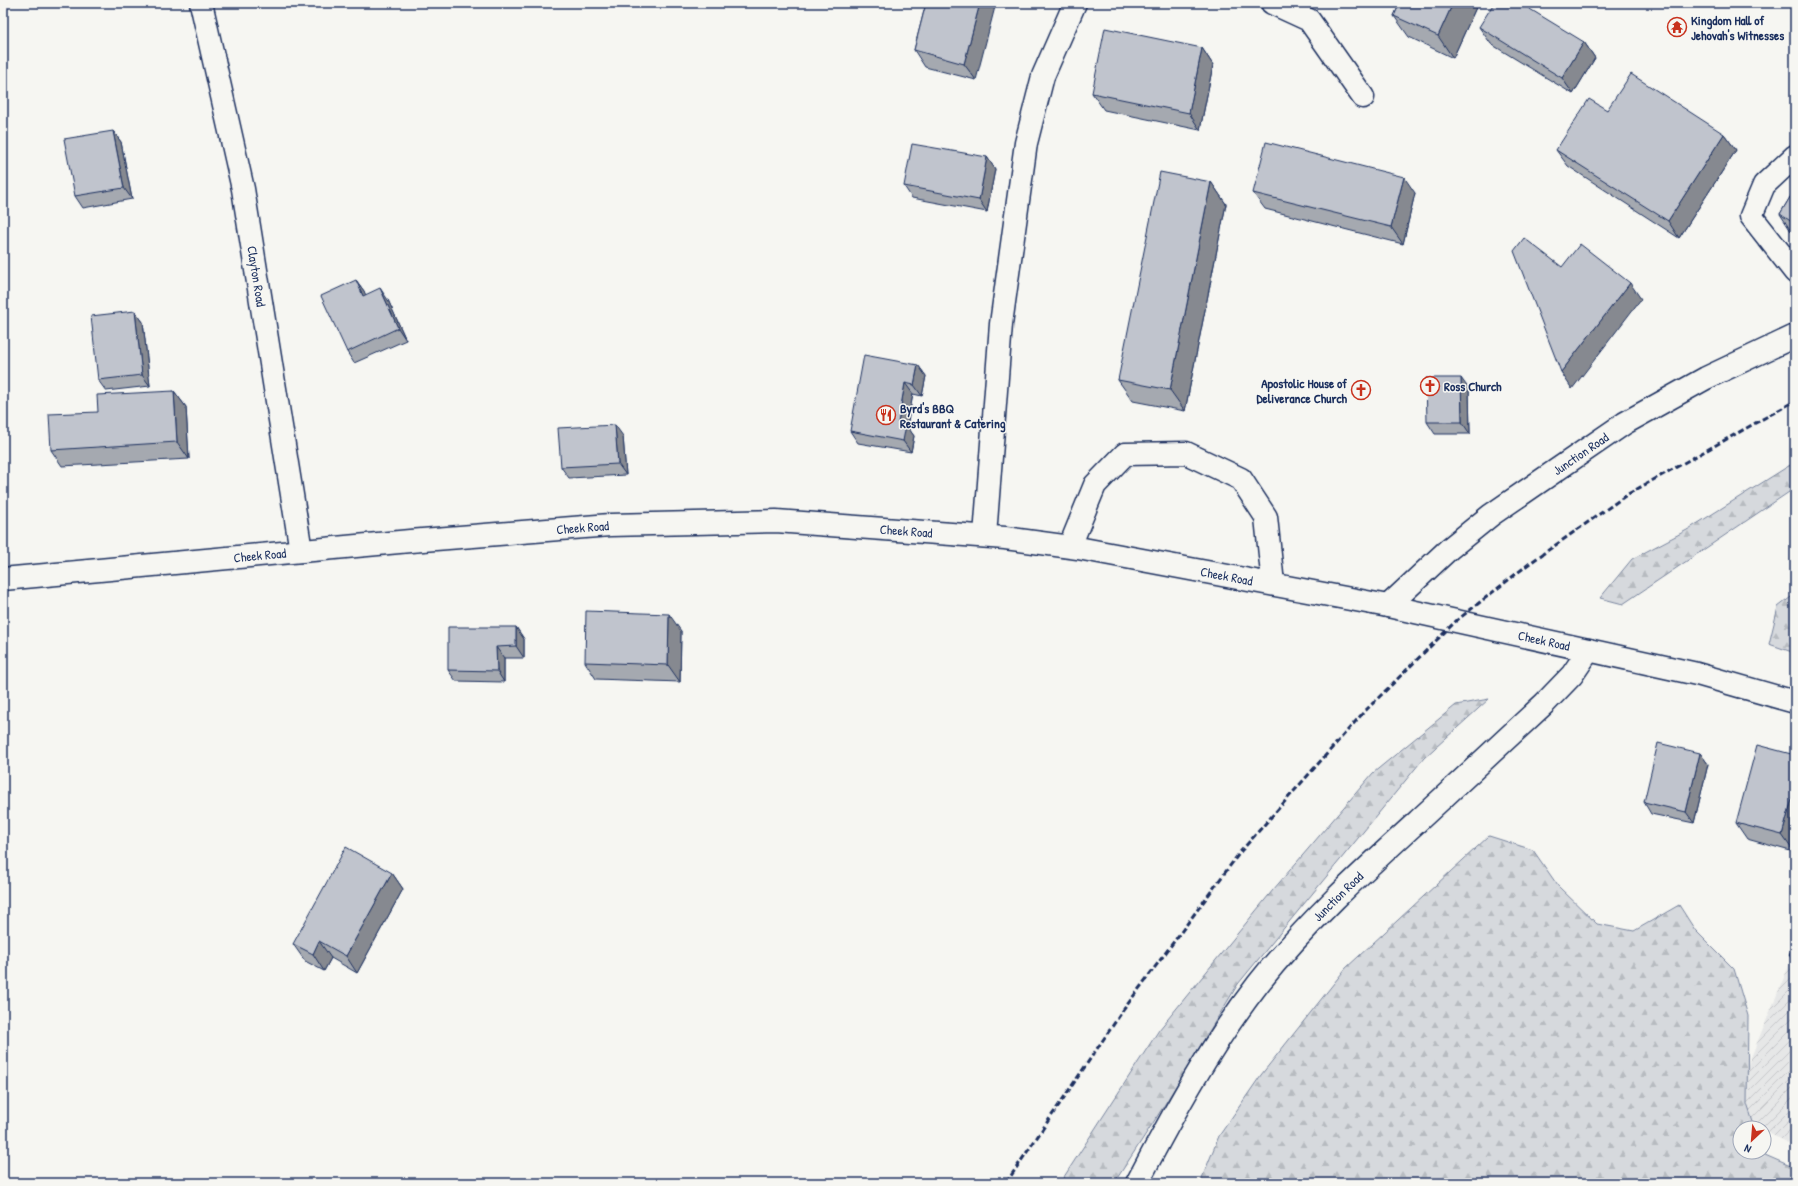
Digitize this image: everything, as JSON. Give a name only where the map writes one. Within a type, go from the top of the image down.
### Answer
[{"type":"street","name":"Clayton Road","points":[[202,3],[243,189],[301,551]]},
{"type":"street","points":[[985,536],[1001,324],[1026,143],[1042,76],[1075,3]]},
{"type":"street","points":[[1272,3],[1309,20],[1363,97]]},
{"type":"street","points":[[1795,156],[1764,185],[1751,216],[1795,272]]},
{"type":"street","name":"Junction Road","points":[[1388,606],[1449,549],[1491,515],[1625,423],[1706,378],[1795,336]]},
{"type":"street","points":[[1070,546],[1095,485],[1125,454],[1186,453],[1241,479],[1258,504],[1266,517],[1273,584]]},
{"type":"street","name":"Cheek Road","points":[[3,580],[301,551],[610,525],[768,521],[985,536],[1070,546],[1388,606],[1697,674],[1795,702]]},
{"type":"street","name":"Junction Road","points":[[1137,1183],[1171,1118],[1223,1033],[1258,984],[1290,946],[1323,909],[1365,869],[1546,703],[1572,675],[1589,650]]},
{"type":"shaded area","points":[[1795,951],[1795,1146],[1772,1135],[1772,1120],[1742,1120],[1728,1113]]},
{"type":"green space","points":[[1795,462],[1795,488],[1623,604],[1600,598],[1632,559],[1687,530]]},
{"type":"green space","points":[[1795,594],[1795,653],[1769,644],[1778,607]]},
{"type":"green space","points":[[1489,699],[1424,758],[1238,984],[1162,1109],[1114,1183],[1060,1183],[1159,1030],[1273,890],[1373,773],[1456,705]]},
{"type":"green space","points":[[1489,836],[1533,850],[1558,886],[1597,924],[1634,931],[1679,905],[1695,930],[1734,969],[1748,1016],[1747,1104],[1752,1120],[1732,1120],[1732,1160],[1772,1160],[1772,1158],[1795,1168],[1795,1183],[1200,1183],[1219,1136],[1261,1075],[1346,968]]},
{"type":"building","points":[[926,3],[980,3],[964,64],[914,50]]},
{"type":"building","points":[[1400,3],[1453,3],[1438,36],[1394,16]]},
{"type":"building","points":[[1494,3],[1520,3],[1584,42],[1562,78],[1479,27]]},
{"type":"building","points":[[1105,28],[1202,48],[1189,113],[1092,93]]},
{"type":"building","points":[[1631,74],[1724,134],[1668,221],[1556,150],[1589,99],[1607,110]]},
{"type":"building","points":[[113,131],[124,188],[75,196],[64,139]]},
{"type":"building","points":[[1266,142],[1404,177],[1391,227],[1253,193]]},
{"type":"building","points":[[912,144],[987,157],[979,200],[904,186]]},
{"type":"building","points":[[1160,172],[1211,182],[1170,390],[1118,380]]},
{"type":"building","points":[[1795,189],[1795,224],[1780,214]]},
{"type":"building","points":[[1524,238],[1562,267],[1580,244],[1630,283],[1561,372],[1514,251]]},
{"type":"building","points":[[356,280],[363,296],[380,288],[398,328],[347,352],[321,296]]},
{"type":"building","points":[[135,311],[142,375],[98,380],[91,316]]},
{"type":"building","name":"Byrd's BBQ Restaurant & Catering","points":[[864,355],[918,365],[914,385],[905,383],[898,423],[906,425],[903,441],[850,431]]},
{"type":"building","points":[[1426,378],[1461,378],[1462,422],[1427,422]]},
{"type":"building","points":[[174,391],[177,442],[51,450],[49,414],[98,412],[97,395]]},
{"type":"building","points":[[615,425],[618,464],[561,467],[558,428]]},
{"type":"building","points":[[586,611],[669,614],[668,665],[585,662]]},
{"type":"building","points":[[448,627],[516,627],[516,646],[496,647],[497,671],[448,670]]},
{"type":"building","points":[[1658,743],[1700,753],[1686,812],[1644,802]]},
{"type":"building","points":[[1757,745],[1795,755],[1795,788],[1782,835],[1736,823]]},
{"type":"building","points":[[346,847],[392,873],[346,956],[319,941],[313,954],[293,944]]},
{"type":"building","points":[[1795,941],[1795,957],[1789,955]]},
{"type":"railway","points":[[1006,1183],[1124,1009],[1241,851],[1363,713],[1456,621],[1530,563],[1628,494],[1795,401]]},
{"type":"place","name":"Kingdom Hall of Jehovah's Witnesses","points":[[1677,27]]},
{"type":"place","name":"Ross Church","points":[[1430,386]]},
{"type":"place","name":"Apostolic House of Deliverance Church","points":[[1361,390]]},
{"type":"place","name":"Byrd's BBQ Restaurant & Catering","points":[[886,415]]}]
